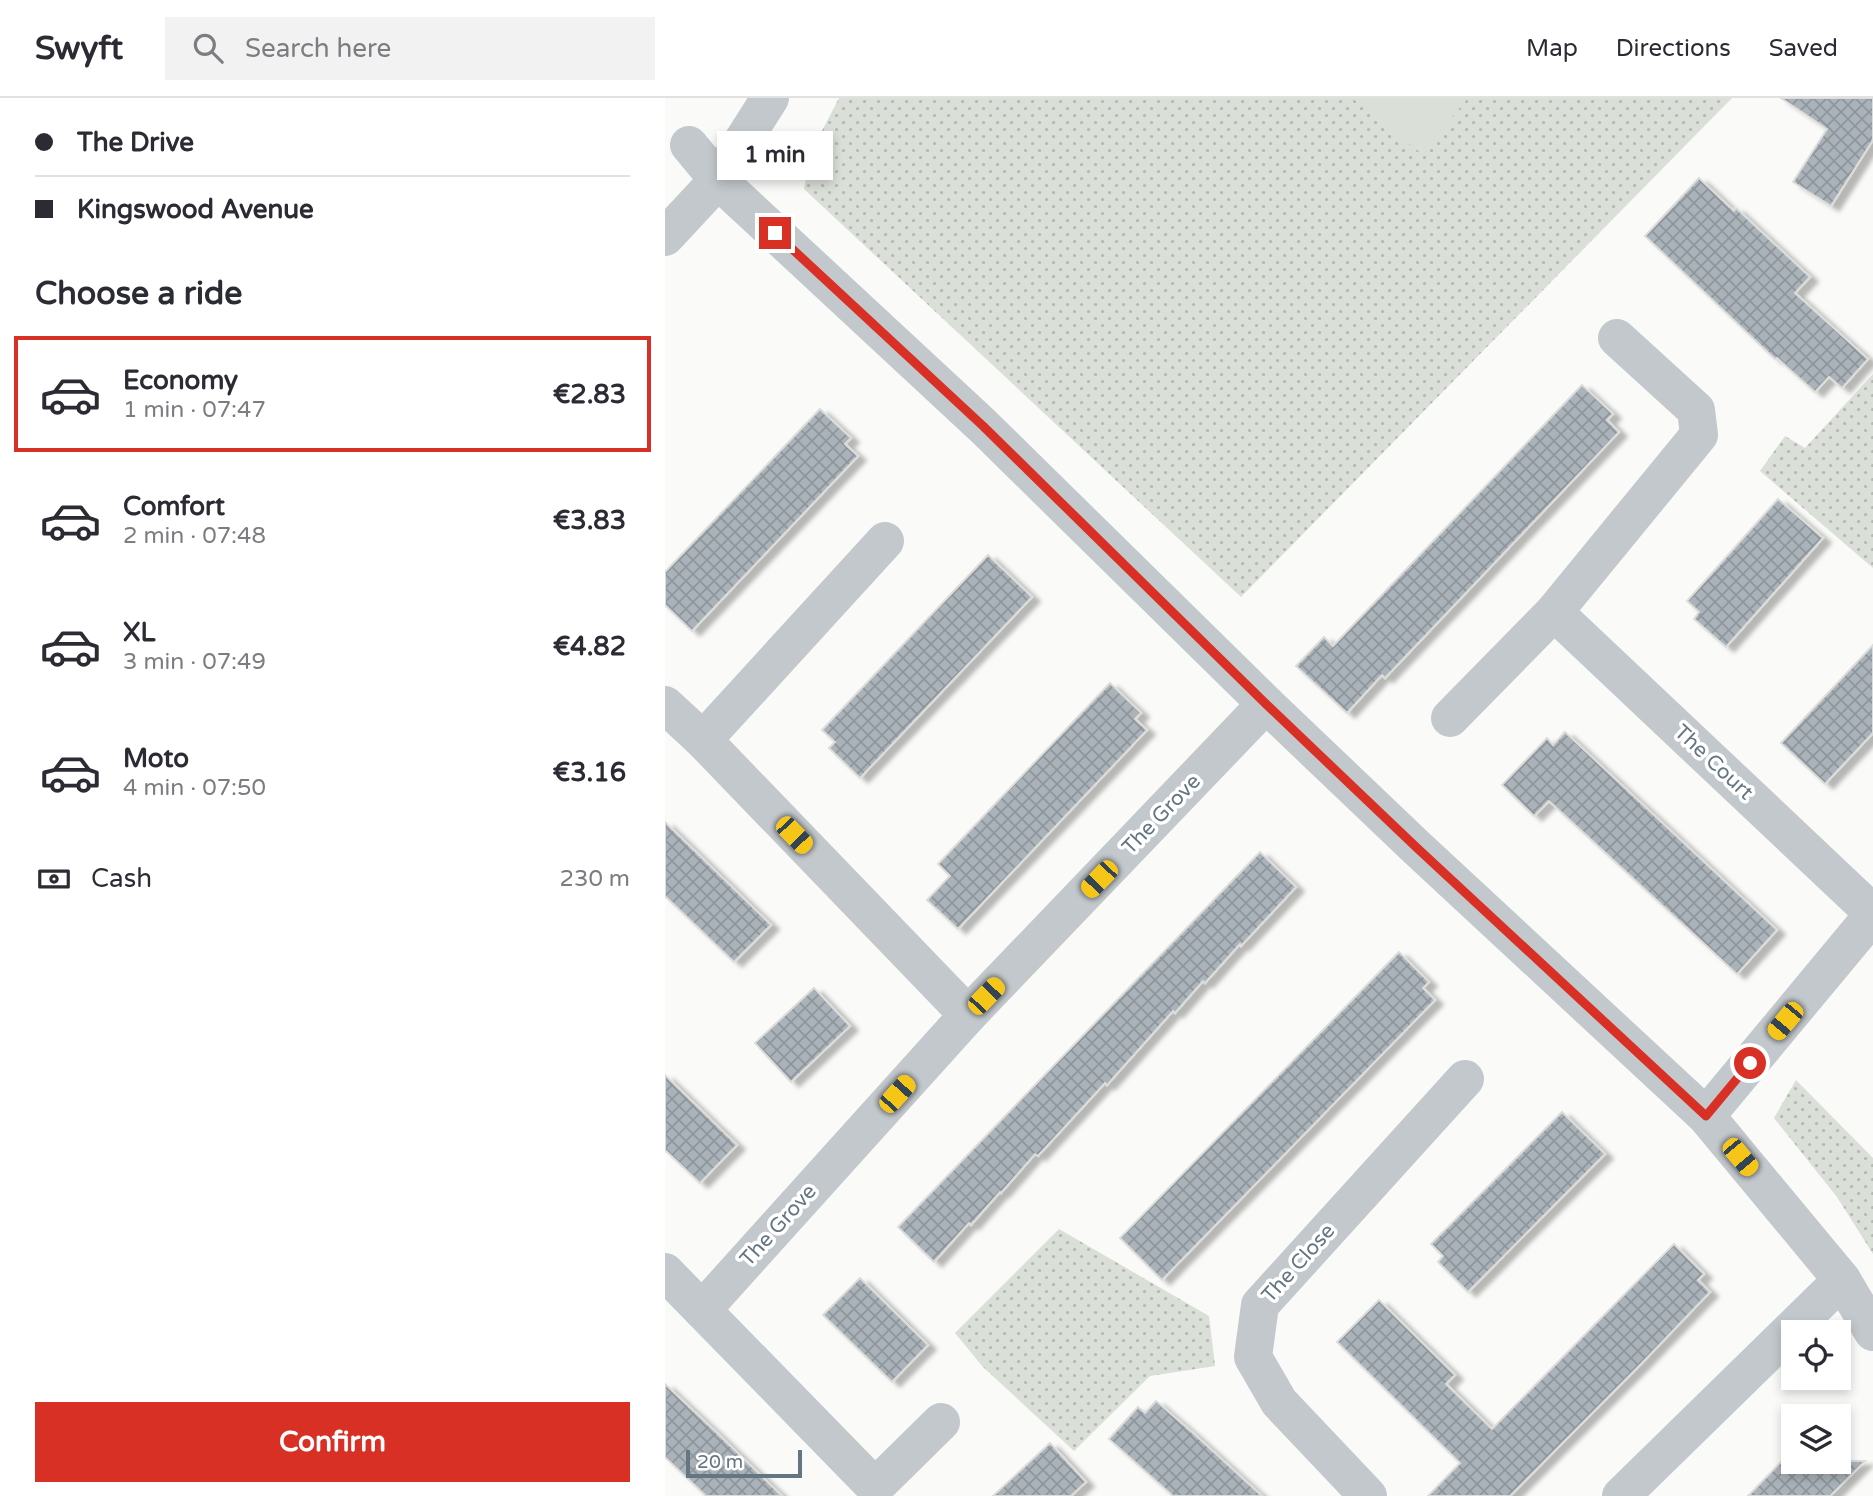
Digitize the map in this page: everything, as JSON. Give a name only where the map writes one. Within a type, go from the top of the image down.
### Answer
[{"type":"street","points":[[665,237],[718,180],[770,98]]},
{"type":"street","points":[[688,145],[718,180],[983,426],[1266,704],[1706,1116],[1842,1280],[1873,1332]]},
{"type":"street","points":[[1450,718],[1554,612],[1699,435],[1696,410],[1617,338]]},
{"type":"street","points":[[703,740],[885,541]]},
{"type":"street","name":"The Court","points":[[1554,612],[1873,914]]},
{"type":"street","name":"The Grove","points":[[702,1310],[968,1015],[1266,704]]},
{"type":"street","points":[[665,705],[703,740],[968,1015]]},
{"type":"street","points":[[1706,1116],[1873,914]]},
{"type":"street","name":"The Close","points":[[1368,1496],[1279,1402],[1253,1357],[1260,1305],[1465,1079]]},
{"type":"street","points":[[665,1272],[875,1487],[941,1422]]},
{"type":"street","points":[[1621,1496],[1842,1280]]},
{"type":"shaded area","points":[[839,98],[1732,98],[1241,597],[804,189],[810,154]]},
{"type":"shaded area","points":[[1352,98],[1468,98],[1422,154]]},
{"type":"shaded area","points":[[1873,374],[1873,568],[1760,471],[1785,436],[1805,448]]},
{"type":"shaded area","points":[[1796,1080],[1873,1158],[1873,1254],[1837,1197],[1774,1118]]},
{"type":"shaded area","points":[[1059,1229],[1209,1316],[1215,1366],[1150,1376],[1074,1451],[983,1367],[955,1333]]},
{"type":"building","points":[[1781,98],[1873,98],[1873,140],[1831,206],[1793,182],[1827,129]]},
{"type":"building","points":[[1699,178],[1734,211],[1736,208],[1810,277],[1795,293],[1868,359],[1842,388],[1829,377],[1815,392],[1775,359],[1645,236]]},
{"type":"building","points":[[1582,385],[1613,414],[1607,420],[1619,432],[1385,678],[1382,675],[1347,713],[1296,666],[1324,637],[1333,646]]},
{"type":"building","points":[[820,409],[851,438],[845,444],[858,456],[692,631],[665,605],[665,572]]},
{"type":"building","points":[[1778,499],[1823,538],[1726,647],[1694,619],[1699,612],[1687,601]]},
{"type":"building","points":[[988,555],[1032,597],[860,778],[829,748],[835,742],[822,730]]},
{"type":"building","points":[[1873,645],[1873,733],[1825,784],[1781,743]]},
{"type":"building","points":[[1110,683],[1141,713],[1135,719],[1147,730],[958,929],[927,900],[950,876],[938,864]]},
{"type":"building","points":[[1565,732],[1777,930],[1737,974],[1549,801],[1534,816],[1502,785],[1547,738],[1553,745]]},
{"type":"building","points":[[665,822],[771,925],[734,962],[665,896]]},
{"type":"building","points":[[1260,852],[1296,887],[1205,983],[1203,981],[1175,1013],[1173,1011],[1107,1085],[1105,1083],[1038,1156],[1035,1154],[934,1262],[898,1227]]},
{"type":"building","points":[[1399,952],[1429,982],[1423,988],[1435,1000],[1162,1280],[1120,1238]]},
{"type":"building","points":[[814,988],[850,1026],[791,1082],[755,1043]]},
{"type":"building","points":[[665,1075],[737,1145],[700,1183],[665,1150]]},
{"type":"building","points":[[1562,1112],[1605,1154],[1468,1292],[1438,1262],[1443,1256],[1431,1244]]},
{"type":"building","points":[[1674,1244],[1704,1274],[1698,1280],[1710,1292],[1642,1363],[1510,1496],[1428,1496],[1460,1463],[1337,1342],[1379,1300],[1455,1375],[1446,1384],[1492,1429]]},
{"type":"building","points":[[860,1278],[928,1345],[892,1382],[823,1315]]},
{"type":"building","points":[[665,1384],[782,1496],[706,1496],[665,1457]]},
{"type":"building","points":[[1156,1401],[1262,1496],[1173,1496],[1109,1439],[1138,1407],[1145,1413]]},
{"type":"building","points":[[1050,1443],[1086,1482],[1071,1496],[993,1496]]},
{"type":"building","points":[[1851,1461],[1865,1461],[1830,1496],[1748,1496],[1781,1462],[1781,1474],[1851,1474]]},
{"type":"route","points":[[775,233],[983,426],[1416,847],[1706,1116],[1750,1063]]}]
